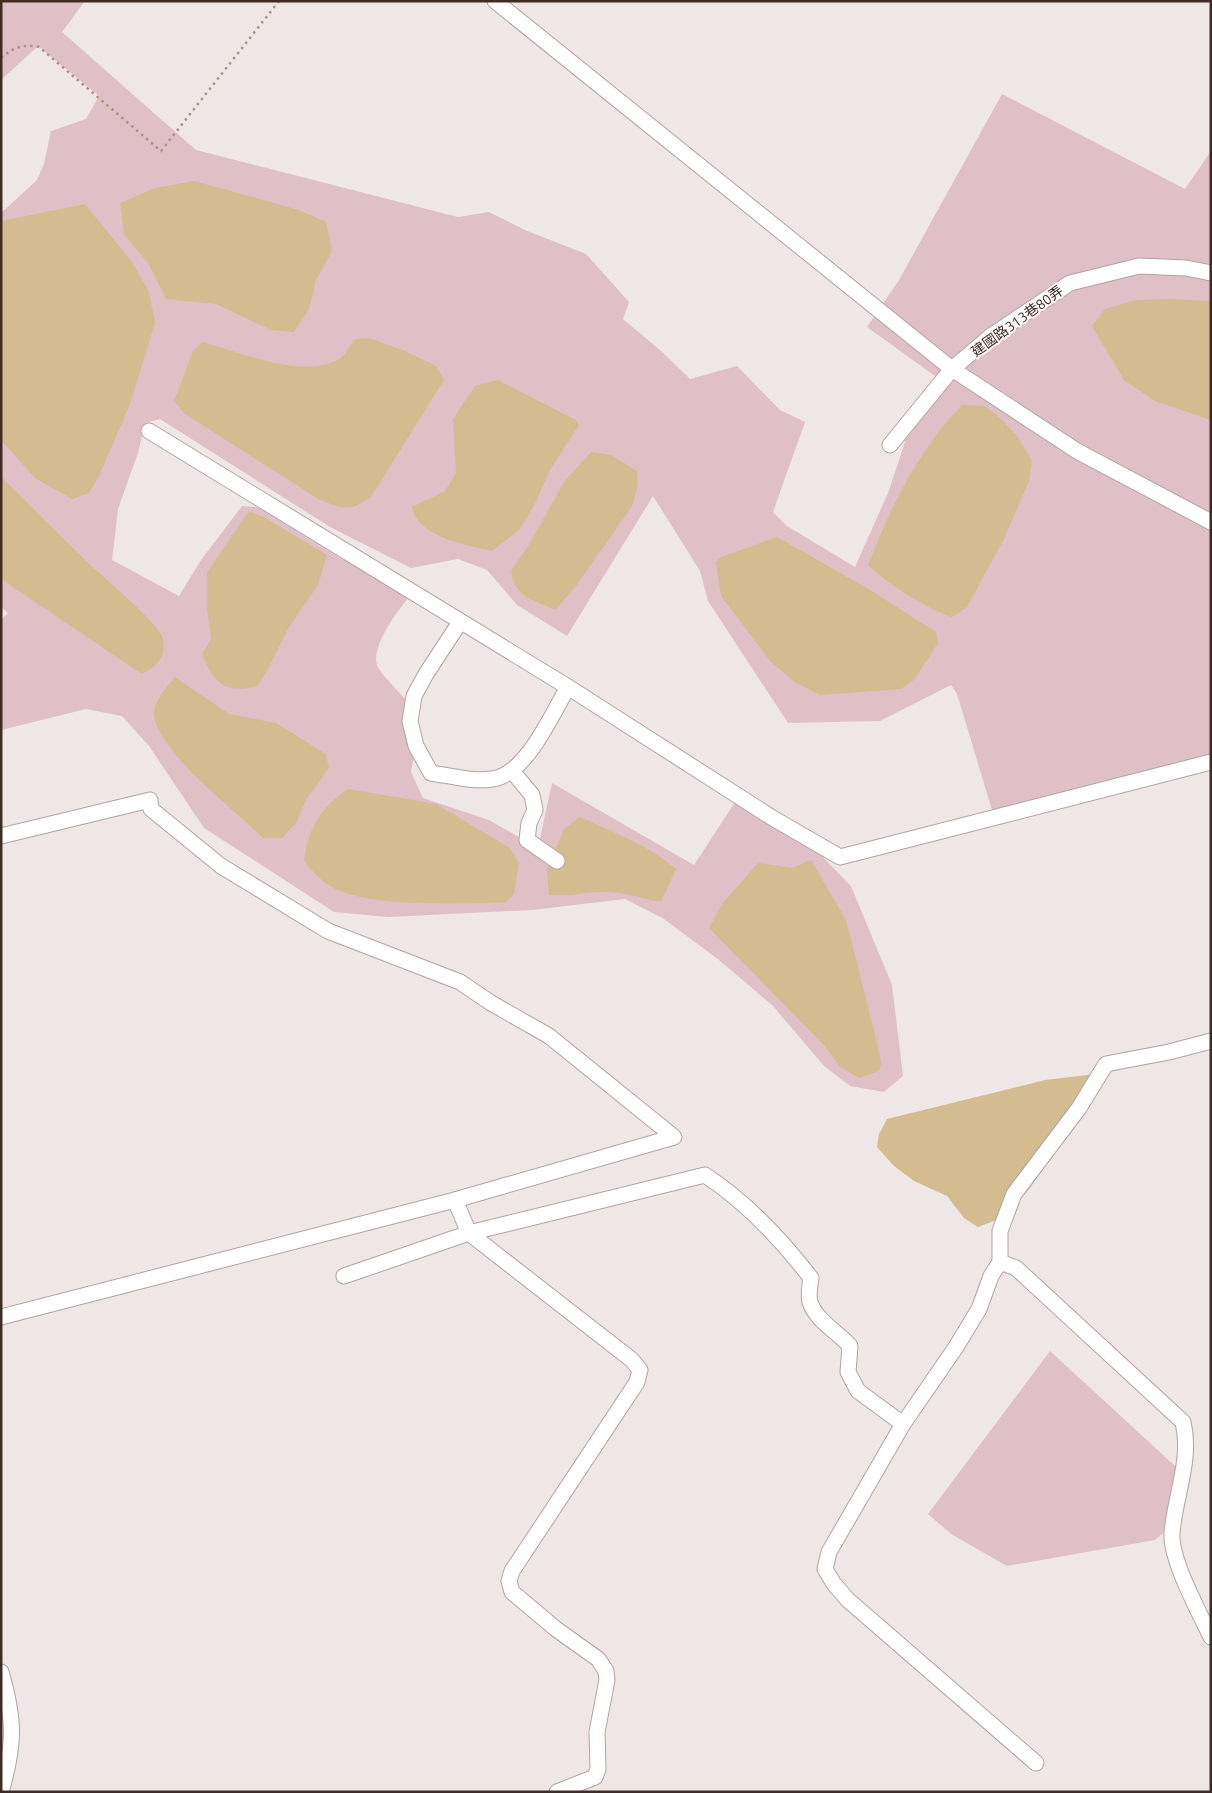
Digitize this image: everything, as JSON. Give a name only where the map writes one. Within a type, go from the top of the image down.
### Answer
[{"type":"street","points":[[495,1],[952,369],[1076,451],[1211,522]]},
{"type":"street","name":"建國路313巷80弄","points":[[890,445],[952,369],[991,336],[1070,283],[1138,266],[1186,268],[1211,273]]},
{"type":"street","points":[[150,431],[568,687],[771,817],[840,857],[1211,762]]},
{"type":"street","points":[[460,622],[414,696],[410,721],[416,746],[431,773],[493,779],[512,771],[524,760],[568,687]]},
{"type":"street","points":[[512,771],[532,795],[535,810],[528,823],[527,840],[557,861]]},
{"type":"street","points":[[1,836],[150,800],[152,809],[172,826],[221,866],[262,892],[328,931],[460,982],[491,1004],[549,1036],[674,1137],[455,1200],[1,1317]]},
{"type":"street","points":[[1036,1763],[848,1600],[834,1584],[825,1569],[829,1552],[903,1424],[956,1347],[979,1309],[991,1276],[1000,1262],[1000,1232],[1014,1194],[1079,1108],[1106,1064],[1169,1052],[1211,1041]]},
{"type":"street","points":[[344,1276],[469,1233],[705,1175],[720,1185],[784,1242],[811,1278],[809,1302],[822,1321],[839,1333],[850,1346],[848,1372],[858,1391],[903,1424]]},
{"type":"street","points":[[455,1200],[469,1233],[632,1360],[640,1370],[637,1382],[512,1572],[509,1582],[512,1592],[556,1629],[598,1660],[606,1671],[607,1680],[597,1732],[598,1769],[595,1777],[557,1792]]},
{"type":"street","points":[[1000,1262],[1016,1268],[1183,1422],[1186,1451],[1172,1535],[1180,1568],[1211,1637]]},
{"type":"street","points":[[1,1672],[13,1718],[10,1760],[1,1792]]},
{"type":"path","points":[[1,58],[10,51],[25,44],[39,46],[161,152],[279,1]]},
{"type":"shaded area","points":[[1,1],[85,1],[62,32],[196,150],[458,217],[489,212],[525,230],[586,254],[629,302],[623,319],[660,350],[690,379],[737,366],[780,410],[805,422],[773,512],[787,526],[855,567],[888,493],[905,442],[900,433],[946,384],[867,327],[899,280],[1002,94],[1185,189],[1211,151],[1211,762],[995,820],[957,694],[951,685],[880,721],[788,723],[708,601],[700,571],[653,496],[567,636],[517,605],[487,570],[458,559],[411,568],[330,527],[160,419],[145,423],[138,453],[118,509],[112,560],[179,596],[201,560],[242,506],[257,507],[343,560],[351,550],[414,592],[401,606],[388,626],[378,647],[376,657],[379,669],[417,712],[417,739],[411,772],[423,798],[489,820],[538,848],[552,783],[694,865],[737,799],[816,850],[851,886],[892,985],[903,1076],[884,1092],[850,1086],[824,1066],[773,1006],[719,960],[664,919],[625,899],[532,910],[389,917],[334,912],[204,828],[149,746],[122,716],[86,709],[1,730],[1,620],[8,613],[1,607],[1,213],[37,180],[44,164],[51,131],[86,119],[99,96],[38,46],[1,80]]},
{"type":"shaded area","points":[[194,181],[299,210],[326,222],[332,251],[316,280],[309,309],[294,332],[271,330],[216,304],[166,299],[148,263],[124,234],[120,203],[155,188]]},
{"type":"shaded area","points":[[85,204],[132,262],[149,292],[155,323],[130,404],[100,474],[89,493],[72,499],[35,478],[1,440],[1,221]]},
{"type":"shaded area","points":[[1136,300],[1211,301],[1211,420],[1155,401],[1124,380],[1092,326],[1105,309]]},
{"type":"shaded area","points":[[369,338],[405,351],[436,366],[444,380],[371,497],[352,507],[341,507],[320,500],[185,414],[174,401],[193,351],[202,342],[253,358],[291,366],[309,367],[326,364],[341,358],[355,339]]},
{"type":"shaded area","points":[[498,380],[576,420],[579,425],[550,470],[534,506],[519,530],[492,551],[457,542],[433,533],[423,526],[416,517],[412,507],[445,491],[456,473],[453,419],[475,386]]},
{"type":"shaded area","points":[[962,405],[985,406],[999,417],[1017,436],[1032,461],[1029,481],[1004,539],[967,607],[952,617],[932,609],[908,595],[868,565],[886,522],[907,480],[932,441]]},
{"type":"shaded area","points":[[591,452],[611,455],[637,471],[638,485],[632,506],[576,586],[555,610],[521,592],[516,587],[511,571],[530,543],[564,482]]},
{"type":"shaded area","points":[[1,477],[87,562],[139,609],[159,631],[164,646],[162,656],[152,668],[142,674],[1,579]]},
{"type":"shaded area","points":[[249,511],[266,518],[327,555],[318,585],[289,627],[268,669],[257,686],[236,689],[222,684],[216,679],[202,654],[211,639],[207,607],[207,572]]},
{"type":"shaded area","points":[[777,537],[872,591],[936,632],[938,643],[915,679],[901,689],[821,695],[796,683],[771,662],[721,596],[716,562],[721,557]]},
{"type":"shaded area","points":[[175,677],[229,714],[276,723],[326,754],[329,768],[306,800],[296,823],[282,838],[263,838],[202,783],[172,751],[162,735],[154,714],[160,697]]},
{"type":"shaded area","points":[[348,789],[436,804],[510,848],[519,863],[514,894],[505,903],[443,904],[397,902],[356,896],[328,885],[304,861],[306,849],[317,819],[330,803]]},
{"type":"shaded area","points":[[580,817],[642,846],[676,869],[661,902],[613,892],[549,895],[547,870],[564,829]]},
{"type":"shaded area","points":[[811,860],[846,920],[879,1050],[881,1065],[879,1071],[859,1078],[840,1067],[824,1045],[709,928],[722,904],[758,863],[792,868]]},
{"type":"shaded area","points":[[1096,1074],[1091,1101],[1029,1189],[1002,1218],[978,1227],[964,1218],[947,1196],[914,1181],[894,1166],[877,1147],[879,1134],[887,1119],[1045,1080]]},
{"type":"shaded area","points":[[1050,1351],[1187,1477],[1177,1521],[1155,1540],[1007,1566],[951,1534],[928,1514]]}]
